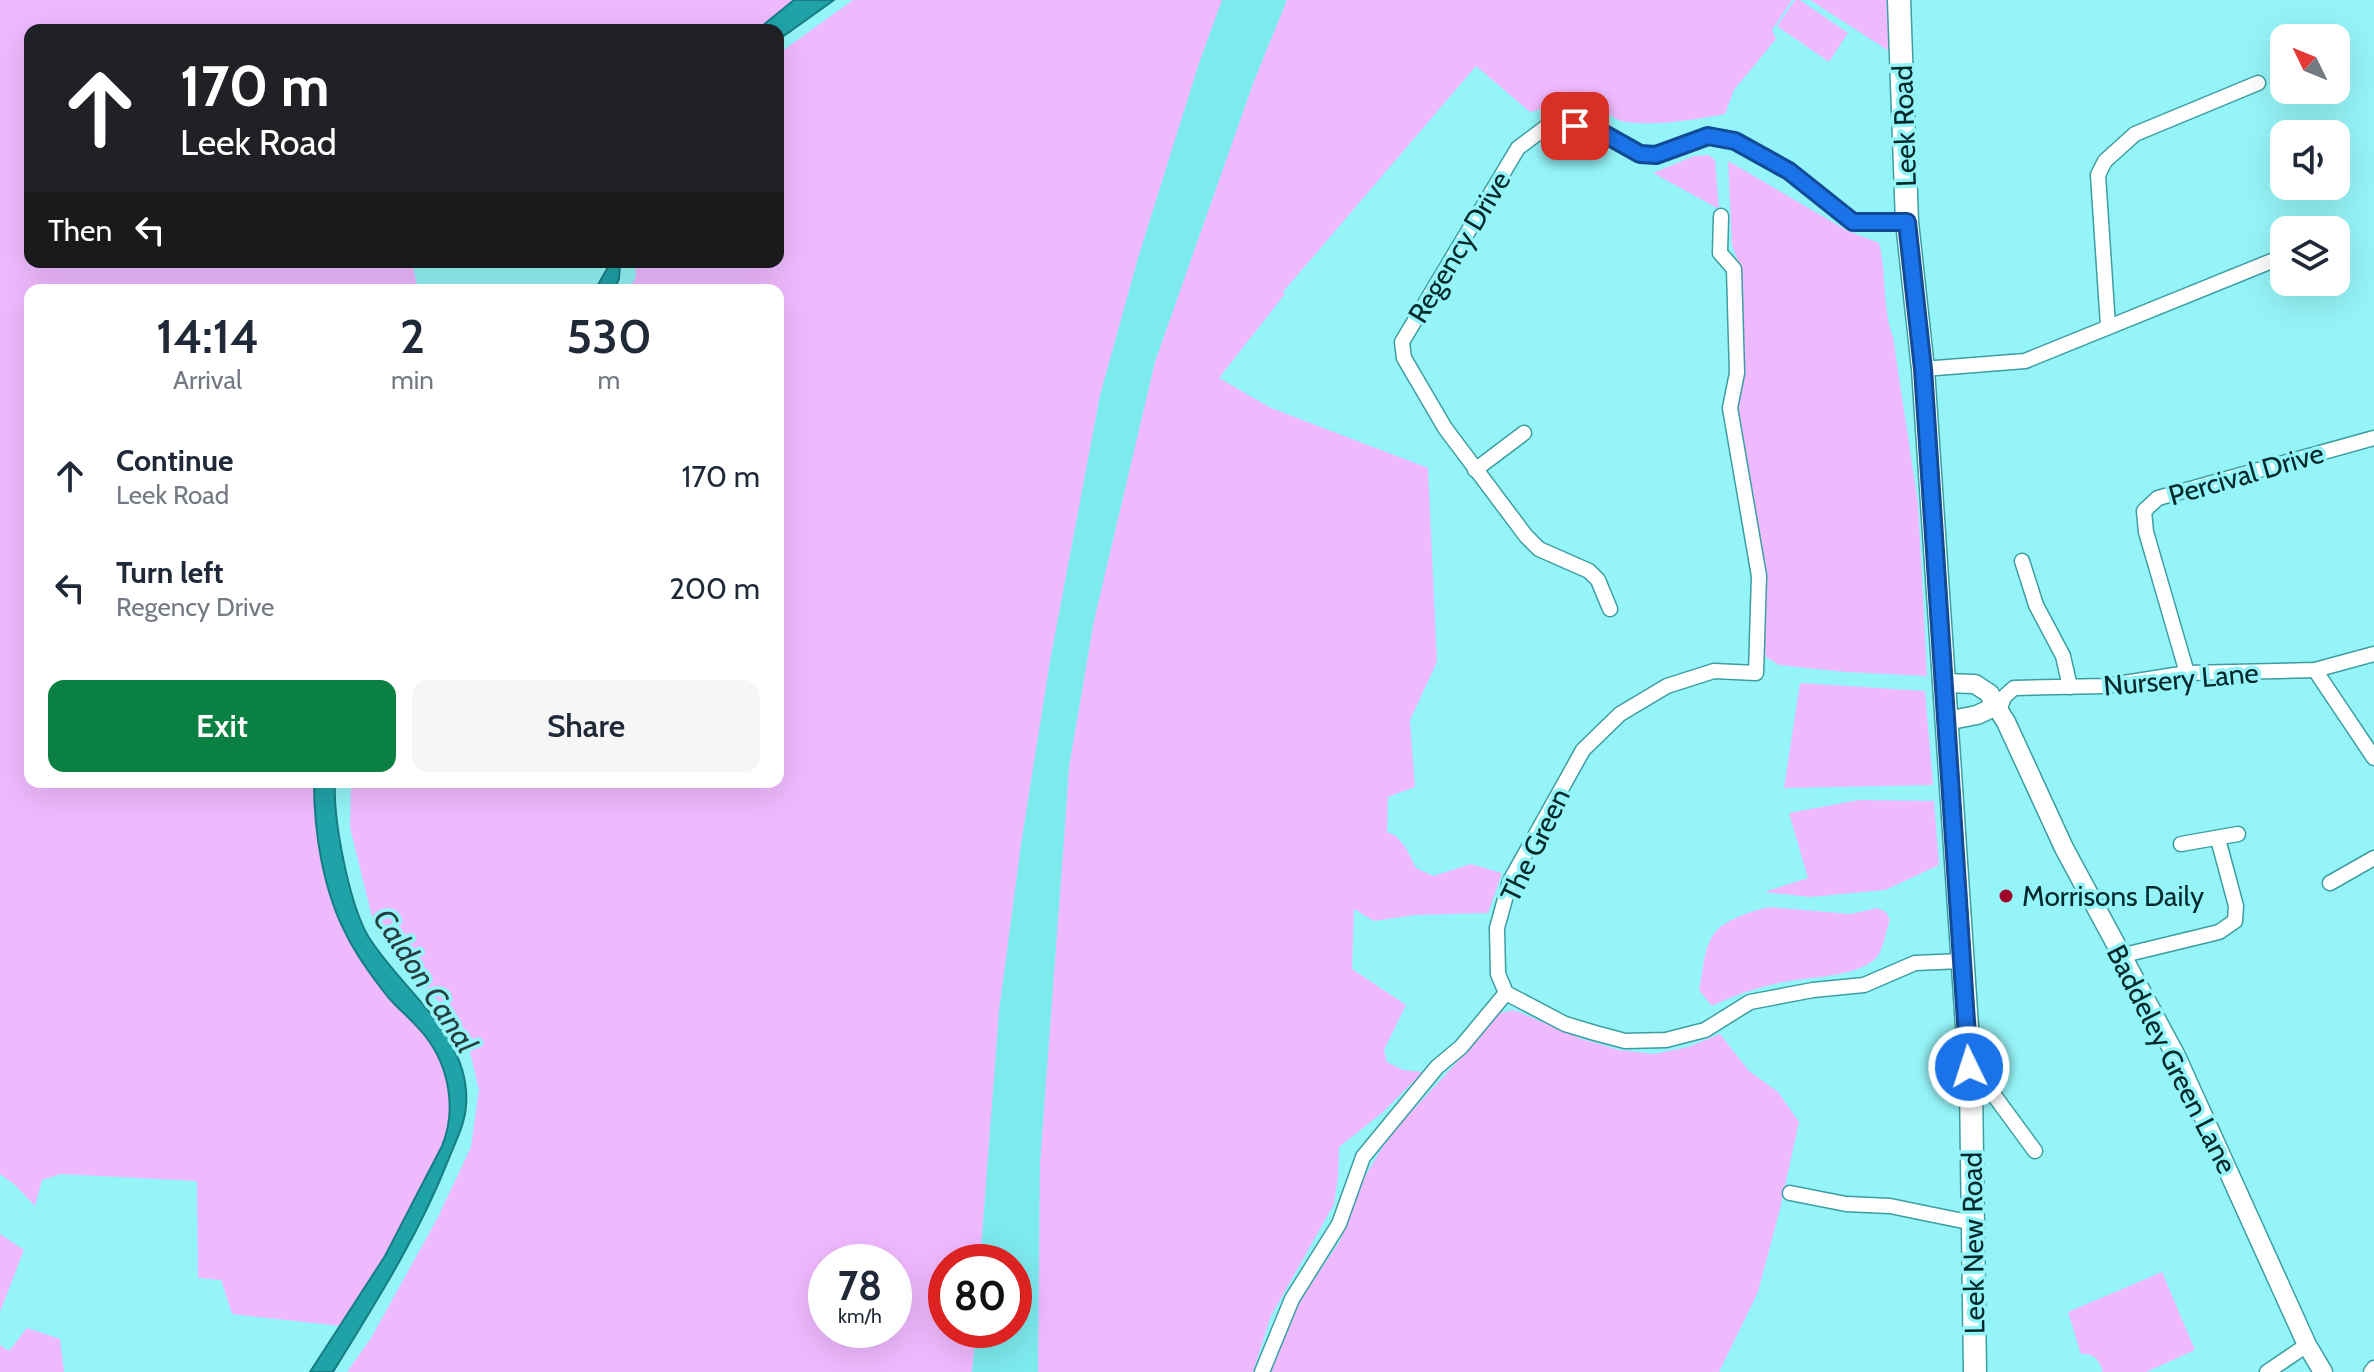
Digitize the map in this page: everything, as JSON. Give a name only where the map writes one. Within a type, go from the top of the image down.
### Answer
[{"type":"highway","name":"Leek Road","points":[[1899,0],[1907,222],[1923,369],[1943,683]]},
{"type":"highway","name":"Leek New Road","points":[[1943,683],[1971,1086],[1975,1372]]},
{"type":"main road","name":"Baddeley Green Lane","points":[[1943,683],[1975,684],[1990,694],[2064,848],[2176,1056],[2307,1345],[2323,1372]]},
{"type":"main road","points":[[1946,721],[1996,709]]},
{"type":"street","points":[[2108,326],[2098,175],[2105,161],[2135,134],[2258,83]]},
{"type":"street","name":"Regency Drive","points":[[1610,609],[1598,580],[1578,565],[1539,549],[1526,536],[1445,428],[1404,358],[1402,342],[1518,148],[1546,127],[1575,126],[1599,131],[1640,154],[1656,155],[1708,136],[1735,141],[1789,171],[1853,222],[1907,222]]},
{"type":"street","name":"The Green","points":[[1506,993],[1498,974],[1497,928],[1510,881],[1583,750],[1620,714],[1667,686],[1714,671],[1756,673],[1759,576],[1730,408],[1737,373],[1736,289],[1734,269],[1720,253],[1721,216]]},
{"type":"street","points":[[1923,369],[2025,361],[2270,262]]},
{"type":"street","points":[[1475,470],[1524,433]]},
{"type":"street","name":"Percival Drive","points":[[2187,673],[2146,532],[2144,511],[2158,498],[2374,438]]},
{"type":"street","points":[[2022,561],[2036,605],[2063,656],[2070,687]]},
{"type":"street","name":"Nursery Lane","points":[[1996,709],[2014,688],[2105,686],[2187,673],[2315,670],[2374,654]]},
{"type":"street","points":[[2315,670],[2374,758]]},
{"type":"street","points":[[2181,844],[2238,834]]},
{"type":"street","points":[[2120,956],[2219,932],[2235,921],[2236,906],[2218,839]]},
{"type":"street","points":[[2330,883],[2374,858]]},
{"type":"street","points":[[1262,1372],[1292,1299],[1339,1224],[1363,1157],[1437,1067],[1461,1047],[1506,993],[1565,1024],[1595,1033],[1625,1041],[1666,1040],[1705,1030],[1750,1002],[1813,990],[1864,985],[1915,963],[1962,961]]},
{"type":"street","points":[[1971,1086],[1988,1087],[2035,1151]]},
{"type":"street","points":[[1808,1180],[1798,1194],[1846,1204],[1890,1206],[1973,1223]]},
{"type":"street","points":[[2267,1372],[2307,1345]]},
{"type":"shaded area","points":[[0,0],[794,0],[764,24],[24,24],[24,268],[413,268],[417,284],[24,284],[24,788],[314,788],[322,861],[339,919],[371,975],[434,1049],[445,1076],[450,1104],[442,1146],[385,1256],[341,1326],[232,1314],[221,1280],[198,1278],[197,1181],[61,1174],[42,1180],[35,1206],[0,1174]]},
{"type":"shaded area","points":[[794,0],[834,0],[784,36],[784,24],[764,24]]},
{"type":"shaded area","points":[[853,0],[1222,0],[1138,258],[1100,395],[1050,661],[1021,844],[999,1011],[981,1244],[928,1244],[928,1348],[974,1348],[972,1372],[347,1372],[371,1338],[437,1219],[471,1147],[479,1090],[465,1031],[387,943],[372,917],[350,827],[351,788],[784,788],[784,284],[632,284],[635,268],[784,268],[784,50]]},
{"type":"shaded area","points":[[1222,0],[1287,0],[1254,81],[1155,362],[1094,621],[1069,767],[1040,1164],[1038,1372],[972,1372],[974,1348],[1032,1348],[1032,1244],[981,1244],[999,1011],[1050,661],[1100,395],[1138,258]]},
{"type":"shaded area","points":[[1287,0],[1792,0],[1772,30],[1776,39],[1734,90],[1725,114],[1638,123],[1621,121],[1602,109],[1581,104],[1530,112],[1476,66],[1283,292],[1285,294],[1219,378],[1271,408],[1428,468],[1437,662],[1410,720],[1415,787],[1388,797],[1387,832],[1396,836],[1406,848],[1416,868],[1433,876],[1471,864],[1502,873],[1488,913],[1414,915],[1374,921],[1354,909],[1352,969],[1406,1005],[1384,1050],[1387,1062],[1403,1070],[1423,1072],[1382,1113],[1339,1147],[1334,1204],[1271,1316],[1253,1372],[1038,1372],[1040,1164],[1069,767],[1094,621],[1155,362],[1254,81]]},
{"type":"shaded area","points":[[1795,0],[1800,0],[1848,33],[1829,62],[1777,26]]},
{"type":"shaded area","points":[[1810,0],[1888,0],[1892,53]]},
{"type":"shaded area","points":[[1708,155],[1715,160],[1719,209],[1653,173],[1694,156]]},
{"type":"shaded area","points":[[1728,161],[1848,231],[1879,243],[1887,314],[1918,503],[1927,676],[1779,665],[1766,657],[1761,648],[1734,408],[1741,371],[1742,271],[1732,246]]},
{"type":"shaded area","points":[[608,268],[620,268],[617,284],[598,284]]},
{"type":"shaded area","points":[[1800,683],[1925,691],[1933,785],[1784,788]]},
{"type":"shaded area","points":[[314,788],[335,788],[344,861],[361,921],[382,956],[446,1036],[458,1058],[465,1081],[466,1106],[460,1132],[424,1214],[396,1268],[333,1372],[310,1372],[385,1256],[442,1146],[450,1104],[445,1075],[434,1049],[371,975],[339,919],[326,881],[316,821]]},
{"type":"shaded area","points":[[1859,800],[1934,801],[1939,865],[1885,890],[1810,897],[1764,892],[1808,878],[1789,813]]},
{"type":"shaded area","points":[[1770,907],[1850,914],[1877,908],[1886,912],[1890,920],[1880,952],[1865,966],[1843,973],[1765,986],[1712,1006],[1699,990],[1710,940],[1718,929],[1731,920]]},
{"type":"shaded area","points":[[1514,1010],[1582,1039],[1619,1050],[1654,1054],[1688,1047],[1720,1034],[1749,1071],[1778,1092],[1799,1122],[1758,1292],[1719,1372],[1271,1372],[1297,1304],[1340,1241],[1364,1178],[1389,1136],[1480,1037],[1496,1014]]},
{"type":"shaded area","points":[[0,1234],[24,1250],[0,1312]]},
{"type":"shaded area","points":[[2162,1272],[2195,1350],[2146,1372],[2103,1372],[2096,1358],[2081,1354],[2068,1312]]},
{"type":"shaded area","points":[[27,1328],[60,1339],[64,1372],[0,1372],[0,1345],[9,1351]]},
{"type":"place","name":"Morrisons Daily","points":[[2006,896]]},
{"type":"route","points":[[1575,126],[1599,131],[1640,154],[1656,155],[1708,136],[1735,141],[1789,171],[1853,222],[1907,222],[1923,369],[1969,1067]]},
{"type":"water label","name":"Caldon Canal","points":[[425,981]]}]
